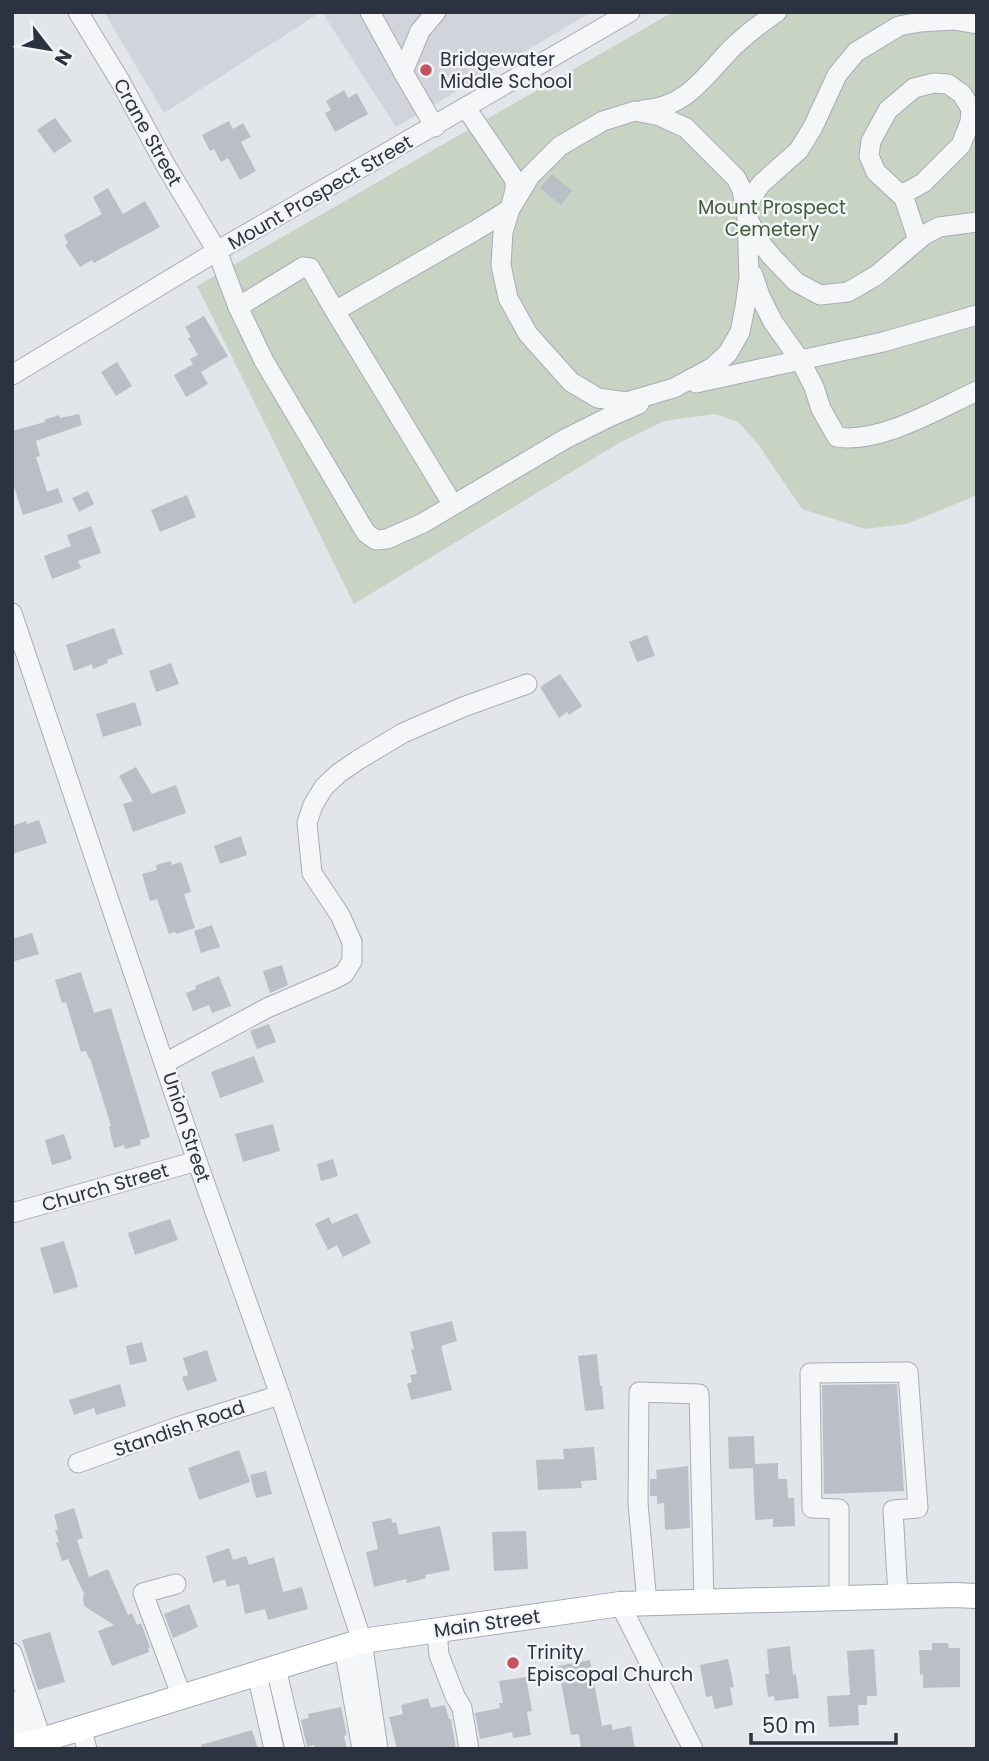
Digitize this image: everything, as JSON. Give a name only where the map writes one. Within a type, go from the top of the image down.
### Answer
[{"type":"main road","name":"Main Street","points":[[32,1745],[84,1739],[182,1697],[353,1644],[437,1630],[620,1604],[977,1596]]},
{"type":"street","name":"Crane Street","points":[[78,12],[217,251],[238,307],[264,361],[366,534],[376,540],[387,539],[423,523],[565,439],[609,416],[674,388]]},
{"type":"street","points":[[370,12],[435,127]]},
{"type":"street","points":[[403,72],[420,32],[436,12]]},
{"type":"street","name":"Mount Prospect Street","points":[[12,375],[217,251],[630,12]]},
{"type":"street","points":[[335,311],[510,209],[530,176],[560,146],[603,121],[635,111],[669,105],[687,95],[734,47],[777,12]]},
{"type":"street","points":[[674,388],[713,366],[728,353],[740,332],[749,278],[749,201],[761,184],[799,150],[837,75],[856,52],[899,26],[954,20],[977,24]]},
{"type":"street","points":[[901,195],[923,183],[947,161],[961,145],[966,134],[971,108],[962,94],[948,84],[934,83],[914,88],[888,110],[871,141],[869,156],[876,172],[904,198],[918,240]]},
{"type":"street","points":[[466,108],[514,180],[515,190],[503,232],[501,265],[508,298],[528,334],[571,382],[598,398],[626,402],[674,388],[883,342],[977,315]]},
{"type":"street","points":[[635,111],[660,116],[686,128],[714,154],[736,178],[742,190],[747,216],[758,240],[796,282],[820,295],[848,292],[877,275],[924,235],[939,227],[977,222]]},
{"type":"street","points":[[748,260],[760,296],[773,322],[800,360],[814,387],[821,409],[837,437],[851,439],[891,430],[977,391]]},
{"type":"street","points":[[238,307],[303,267],[310,268],[453,505]]},
{"type":"street","name":"Union Street","points":[[12,613],[197,1161],[280,1395],[353,1644]]},
{"type":"street","points":[[165,1063],[267,1008],[344,974],[352,961],[352,942],[340,915],[312,873],[307,823],[313,805],[324,788],[339,773],[404,733],[463,707],[527,684]]},
{"type":"street","name":"Church Street","points":[[12,1213],[197,1161]]},
{"type":"street","points":[[839,1598],[839,1508],[812,1508],[810,1373],[908,1372],[918,1508],[893,1510],[898,1596]]},
{"type":"street","points":[[647,1603],[638,1503],[639,1392],[699,1394],[704,1602]]},
{"type":"street","name":"Standish Road","points":[[78,1463],[177,1427],[280,1395]]},
{"type":"street","points":[[176,1584],[143,1593],[182,1697]]},
{"type":"street","points":[[620,1604],[693,1749]]},
{"type":"street","points":[[437,1630],[439,1655],[462,1708],[469,1749]]},
{"type":"street","points":[[353,1644],[362,1749]]},
{"type":"street","points":[[353,1644],[378,1749]]},
{"type":"street","points":[[12,1653],[32,1745]]},
{"type":"street","points":[[267,1671],[274,1749]]},
{"type":"street","points":[[267,1671],[295,1749]]},
{"type":"street","points":[[12,1701],[32,1745]]},
{"type":"shaded area","points":[[104,12],[321,12],[164,113]]},
{"type":"shaded area","name":"Bridgewater Middle School","points":[[322,12],[592,12],[396,127]]},
{"type":"green space","name":"Mount Prospect Cemetery","points":[[673,12],[977,12],[977,495],[907,524],[865,529],[802,509],[758,444],[738,422],[715,414],[664,421],[619,443],[354,604],[197,286]]},
{"type":"building","points":[[344,90],[348,98],[357,93],[368,114],[335,132],[325,113],[331,110],[326,101]]},
{"type":"building","points":[[55,118],[72,141],[54,153],[37,130]]},
{"type":"building","points":[[229,121],[233,129],[243,123],[251,137],[241,142],[256,171],[240,180],[228,158],[221,162],[214,149],[210,151],[202,135]]},
{"type":"building","points":[[552,174],[572,191],[561,205],[540,188]]},
{"type":"building","points":[[108,188],[123,214],[145,201],[160,227],[94,263],[92,260],[80,267],[65,245],[68,243],[64,235],[102,214],[93,197]]},
{"type":"building","points":[[204,316],[228,356],[201,372],[208,384],[186,397],[174,375],[193,364],[190,359],[198,355],[185,327]]},
{"type":"building","points":[[117,362],[132,386],[116,396],[101,372]]},
{"type":"building","points":[[79,414],[82,425],[36,441],[40,456],[36,457],[47,492],[58,488],[63,502],[23,515],[12,480],[12,431],[45,422],[44,420],[59,415],[60,418]]},
{"type":"building","points":[[88,491],[94,504],[79,512],[72,498]]},
{"type":"building","points":[[187,495],[196,517],[160,532],[151,510]]},
{"type":"building","points":[[91,526],[101,553],[78,561],[81,568],[52,579],[44,556],[71,546],[67,535]]},
{"type":"building","points":[[114,628],[123,654],[93,669],[92,664],[74,671],[66,645]]},
{"type":"building","points":[[647,635],[655,656],[637,662],[629,642]]},
{"type":"building","points":[[171,663],[179,684],[156,692],[149,671]]},
{"type":"building","points":[[560,674],[582,706],[559,718],[540,687]]},
{"type":"building","points":[[135,702],[142,725],[103,737],[96,714]]},
{"type":"building","points":[[136,767],[152,794],[176,785],[186,813],[133,832],[123,804],[133,801],[119,776]]},
{"type":"building","points":[[39,820],[47,843],[12,854],[12,826]]},
{"type":"building","points":[[241,836],[247,855],[220,864],[214,846]]},
{"type":"building","points":[[171,861],[172,865],[181,862],[183,867],[191,892],[184,894],[195,928],[176,934],[169,934],[157,899],[150,901],[142,874],[157,870],[156,865]]},
{"type":"building","points":[[212,925],[220,947],[201,953],[194,931]]},
{"type":"building","points":[[32,933],[39,954],[12,962],[12,939]]},
{"type":"building","points":[[282,965],[288,985],[270,993],[263,971]]},
{"type":"building","points":[[81,972],[94,1013],[111,1008],[150,1137],[140,1140],[141,1145],[125,1149],[124,1145],[114,1148],[109,1127],[111,1126],[90,1058],[86,1051],[81,1052],[66,1002],[62,1003],[55,980]]},
{"type":"building","points":[[219,976],[231,1006],[212,1013],[209,1005],[193,1011],[186,993],[196,989],[195,986]]},
{"type":"building","points":[[269,1024],[276,1042],[257,1049],[250,1031]]},
{"type":"building","points":[[254,1056],[264,1082],[220,1098],[211,1072]]},
{"type":"building","points":[[273,1124],[280,1151],[243,1162],[235,1134]]},
{"type":"building","points":[[64,1134],[72,1159],[52,1165],[45,1140]]},
{"type":"building","points":[[333,1159],[338,1176],[321,1181],[317,1164]]},
{"type":"building","points":[[357,1213],[371,1243],[343,1257],[337,1245],[328,1250],[315,1224],[329,1217],[332,1224]]},
{"type":"building","points":[[170,1219],[178,1240],[135,1255],[128,1233]]},
{"type":"building","points":[[64,1241],[78,1287],[54,1294],[40,1248]]},
{"type":"building","points":[[452,1321],[457,1341],[441,1346],[452,1390],[411,1400],[407,1384],[412,1382],[410,1375],[417,1374],[410,1332]]},
{"type":"building","points":[[142,1342],[147,1361],[130,1365],[126,1346]]},
{"type":"building","points":[[207,1350],[217,1381],[187,1391],[182,1377],[188,1375],[183,1358]]},
{"type":"building","points":[[597,1354],[604,1409],[585,1411],[578,1356]]},
{"type":"building","points":[[120,1384],[126,1406],[96,1415],[94,1408],[74,1415],[69,1400]]},
{"type":"building","points":[[897,1384],[904,1491],[824,1494],[822,1385]]},
{"type":"building","points":[[754,1436],[755,1464],[778,1463],[778,1479],[787,1479],[788,1498],[794,1498],[795,1526],[773,1527],[773,1519],[755,1520],[753,1468],[729,1469],[728,1437]]},
{"type":"building","points":[[594,1447],[597,1480],[581,1481],[582,1488],[538,1490],[536,1460],[564,1459],[563,1449]]},
{"type":"building","points":[[239,1450],[250,1482],[199,1500],[188,1468]]},
{"type":"building","points":[[688,1466],[690,1528],[665,1530],[664,1503],[657,1504],[657,1496],[650,1496],[650,1479],[657,1479],[656,1470]]},
{"type":"building","points":[[266,1471],[272,1494],[256,1498],[250,1475]]},
{"type":"building","points":[[74,1508],[83,1538],[77,1540],[89,1577],[108,1569],[128,1615],[132,1613],[137,1625],[141,1623],[150,1647],[149,1652],[112,1666],[98,1631],[114,1625],[84,1605],[84,1594],[68,1559],[62,1561],[56,1543],[59,1542],[54,1515]]},
{"type":"building","points":[[391,1518],[392,1523],[396,1522],[399,1535],[440,1526],[450,1570],[425,1575],[426,1578],[407,1583],[406,1579],[374,1587],[366,1552],[378,1549],[372,1522]]},
{"type":"building","points":[[526,1531],[528,1569],[494,1571],[492,1532]]},
{"type":"building","points":[[229,1548],[233,1560],[246,1556],[249,1565],[274,1557],[283,1592],[302,1587],[308,1609],[268,1620],[265,1609],[245,1614],[239,1584],[227,1587],[225,1579],[213,1583],[206,1556]]},
{"type":"building","points":[[189,1604],[198,1627],[173,1638],[164,1614]]},
{"type":"building","points":[[50,1632],[65,1682],[38,1690],[22,1640]]},
{"type":"building","points":[[932,1643],[948,1643],[949,1648],[960,1648],[960,1687],[923,1688],[919,1650],[932,1650]]},
{"type":"building","points":[[790,1646],[799,1698],[775,1701],[774,1696],[768,1697],[765,1674],[769,1674],[767,1649]]},
{"type":"building","points":[[874,1649],[877,1696],[867,1696],[867,1705],[858,1705],[859,1725],[829,1727],[827,1696],[850,1695],[847,1651]]},
{"type":"building","points":[[728,1659],[734,1687],[730,1688],[733,1705],[715,1709],[712,1696],[706,1697],[700,1665]]},
{"type":"building","points":[[590,1660],[602,1726],[612,1724],[612,1730],[631,1726],[635,1749],[581,1749],[579,1734],[571,1735],[558,1666]]},
{"type":"building","points":[[526,1677],[532,1711],[527,1712],[531,1735],[513,1738],[512,1732],[480,1739],[475,1713],[500,1708],[499,1703],[503,1703],[499,1681]]},
{"type":"building","points":[[428,1698],[431,1708],[445,1705],[451,1719],[456,1749],[397,1749],[389,1717],[403,1714],[401,1705]]},
{"type":"building","points":[[341,1707],[347,1749],[315,1749],[314,1745],[307,1747],[301,1720],[309,1718],[308,1714]]},
{"type":"building","points":[[252,1730],[258,1749],[202,1749],[201,1745]]},
{"type":"place","name":"Bridgewater Middle School","points":[[426,70]]},
{"type":"place","name":"Trinity Episcopal Church","points":[[513,1663]]}]
